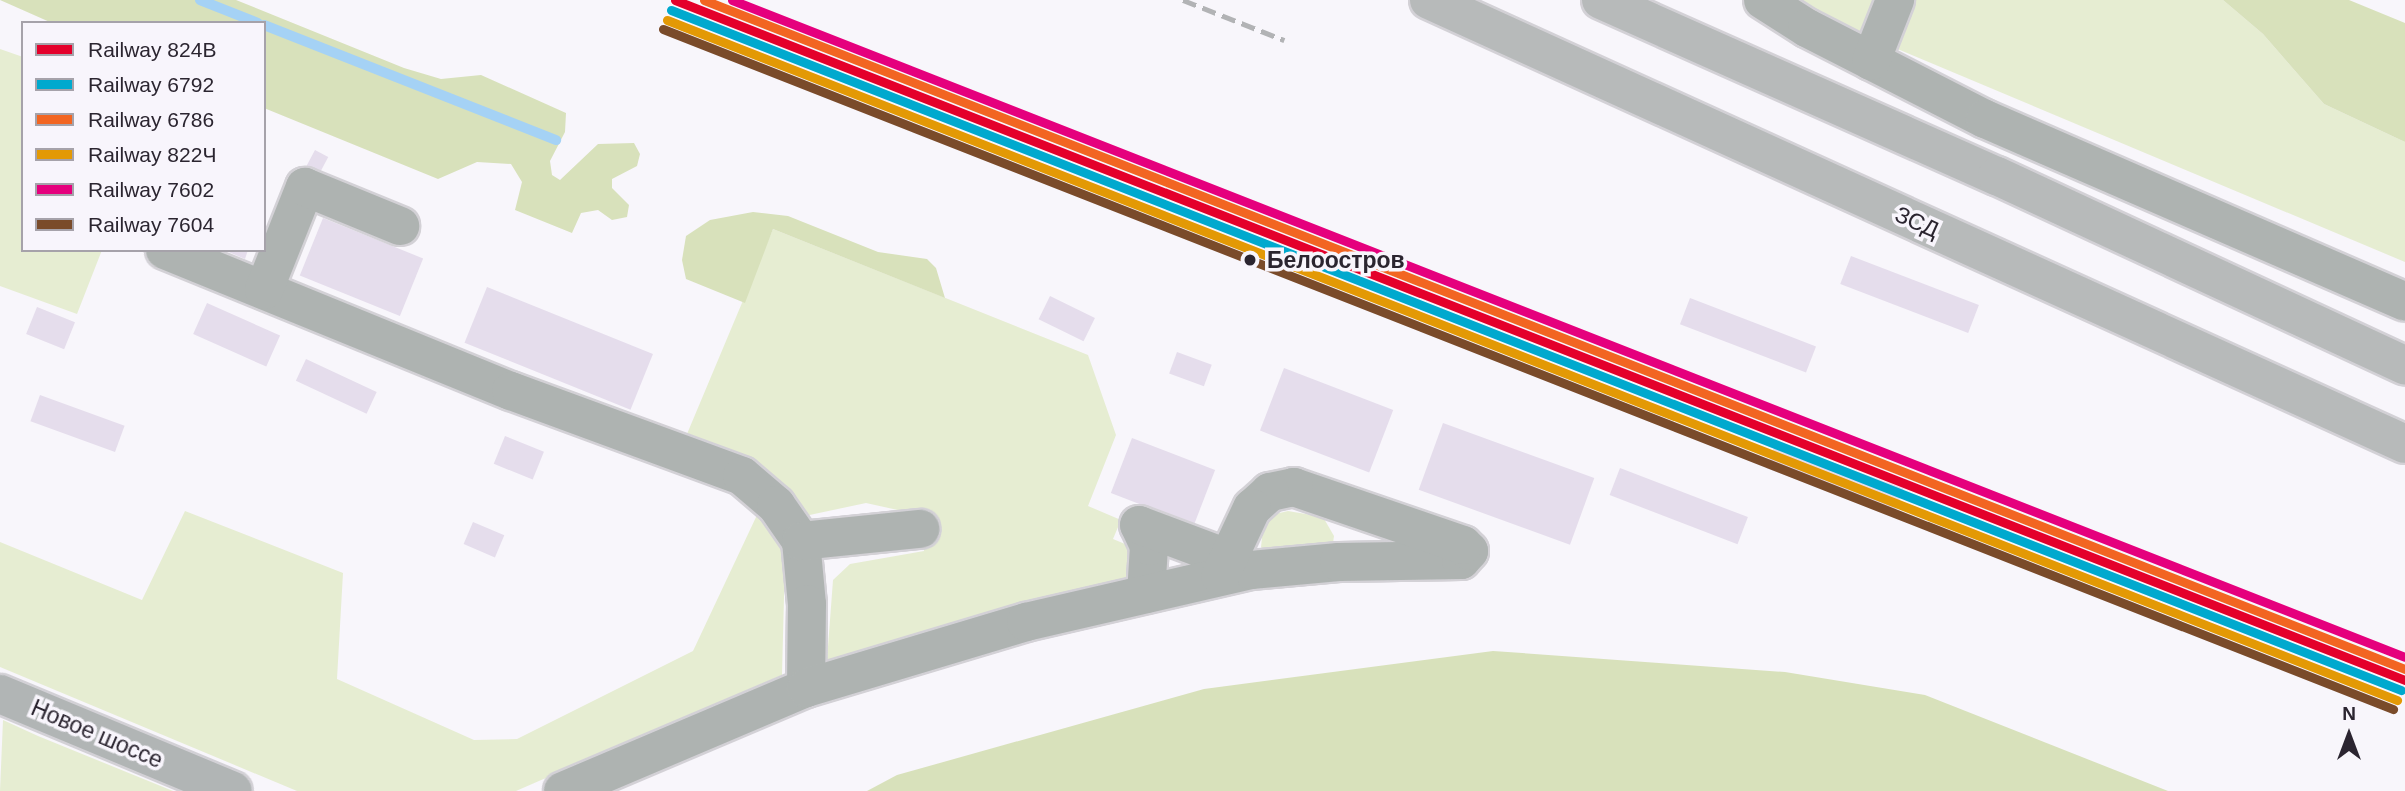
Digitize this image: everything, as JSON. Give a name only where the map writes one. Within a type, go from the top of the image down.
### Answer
[{"type":"highway","name":"ЗСД","points":[[1429,0],[2405,444]]},
{"type":"highway","points":[[1601,0],[1997,176],[2405,365]]},
{"type":"main road","name":"Новое шоссе","points":[[0,694],[233,791]]},
{"type":"street","points":[[1763,0],[1871,61],[1985,119],[2405,302]]},
{"type":"street","points":[[1871,61],[1895,0]]},
{"type":"street","points":[[264,290],[305,187],[400,226]]},
{"type":"street","points":[[169,252],[597,425],[742,476],[776,505],[801,541],[807,604],[806,688]]},
{"type":"street","points":[[564,791],[806,688],[1026,622],[1146,594],[1223,567],[1461,560],[1469,551],[1463,545],[1294,487],[1270,492],[1252,508],[1223,567]]},
{"type":"street","points":[[1336,501],[1346,515],[1350,545],[1339,562]]},
{"type":"street","points":[[1390,561],[1397,521]]},
{"type":"street","points":[[1146,594],[1149,546],[1139,525],[1223,567]]},
{"type":"street","points":[[801,541],[920,529]]},
{"type":"green space","points":[[0,0],[236,0],[404,68],[441,79],[481,75],[566,113],[565,132],[550,161],[552,175],[560,180],[598,144],[634,143],[640,154],[637,166],[612,179],[612,188],[629,205],[627,217],[612,220],[598,210],[581,213],[572,233],[515,210],[522,182],[511,164],[477,162],[438,179],[266,109],[266,21],[47,21]]},
{"type":"green space","points":[[1758,0],[2223,0],[2263,34],[2324,104],[2405,142],[2405,262],[1857,32],[1807,28]]},
{"type":"green space","points":[[2223,0],[2349,0],[2405,23],[2405,142],[2324,104],[2263,34]]},
{"type":"green space","points":[[0,49],[21,56],[21,252],[101,252],[77,314],[0,286]]},
{"type":"green space","points":[[753,212],[788,216],[878,252],[927,259],[936,268],[945,298],[773,229],[745,303],[686,279],[682,260],[686,236],[710,220]]},
{"type":"green space","points":[[773,229],[1088,355],[1116,435],[1088,506],[1121,520],[1113,539],[1137,549],[1126,587],[986,617],[827,660],[833,580],[850,564],[924,551],[925,516],[866,503],[786,520],[782,675],[516,791],[297,791],[0,667],[0,542],[142,600],[185,511],[343,573],[337,679],[474,740],[517,739],[693,651],[765,498],[679,453]]},
{"type":"green space","points":[[1288,511],[1323,517],[1334,536],[1332,550],[1270,558],[1261,547],[1263,528],[1271,515]]},
{"type":"green space","points":[[1493,651],[1785,672],[1925,695],[2168,791],[867,791],[897,775],[1204,689]]},
{"type":"green space","points":[[3,720],[38,736],[173,791],[0,791]]},
{"type":"building","points":[[315,150],[328,157],[313,185],[300,178]]},
{"type":"building","points":[[323,218],[423,258],[400,316],[300,275]]},
{"type":"building","points":[[229,252],[247,252],[245,259]]},
{"type":"building","points":[[1851,256],[1979,305],[1968,333],[1840,284]]},
{"type":"building","points":[[487,287],[653,354],[630,410],[465,343]]},
{"type":"building","points":[[1050,296],[1095,318],[1084,341],[1039,319]]},
{"type":"building","points":[[1690,298],[1816,346],[1806,373],[1680,324]]},
{"type":"building","points":[[207,303],[280,336],[266,367],[193,334]]},
{"type":"building","points":[[37,307],[75,322],[64,349],[26,334]]},
{"type":"building","points":[[1177,352],[1212,365],[1204,386],[1169,374]]},
{"type":"building","points":[[306,359],[377,392],[367,414],[296,381]]},
{"type":"building","points":[[1284,368],[1393,410],[1369,472],[1260,431]]},
{"type":"building","points":[[40,395],[125,426],[115,452],[30,421]]},
{"type":"building","points":[[1443,423],[1594,478],[1570,545],[1419,490]]},
{"type":"building","points":[[505,436],[544,452],[533,480],[494,464]]},
{"type":"building","points":[[1132,438],[1215,470],[1194,525],[1111,493]]},
{"type":"building","points":[[1776,442],[1904,489],[1894,515],[1766,468]]},
{"type":"building","points":[[1620,468],[1748,517],[1738,544],[1610,495]]},
{"type":"building","points":[[473,522],[504,535],[495,557],[464,544]]},
{"type":"waterway","points":[[200,0],[253,21]]},
{"type":"waterway","points":[[266,26],[556,140]]},
{"type":"railway","points":[[1183,0],[1284,40]]},
{"type":"rail line","name":"824В","points":[[675,0],[2405,680]]},
{"type":"rail line","name":"6786","points":[[704,0],[2405,669]]},
{"type":"rail line","name":"7602","points":[[732,0],[2405,657]]},
{"type":"rail line","name":"6792","points":[[671,10],[2401,690]]},
{"type":"rail line","name":"822Ч","points":[[667,20],[2397,700]]},
{"type":"rail line","name":"7604","points":[[663,29],[2393,709]]},
{"type":"place","name":"Белоостров","points":[[1250,260]]}]
